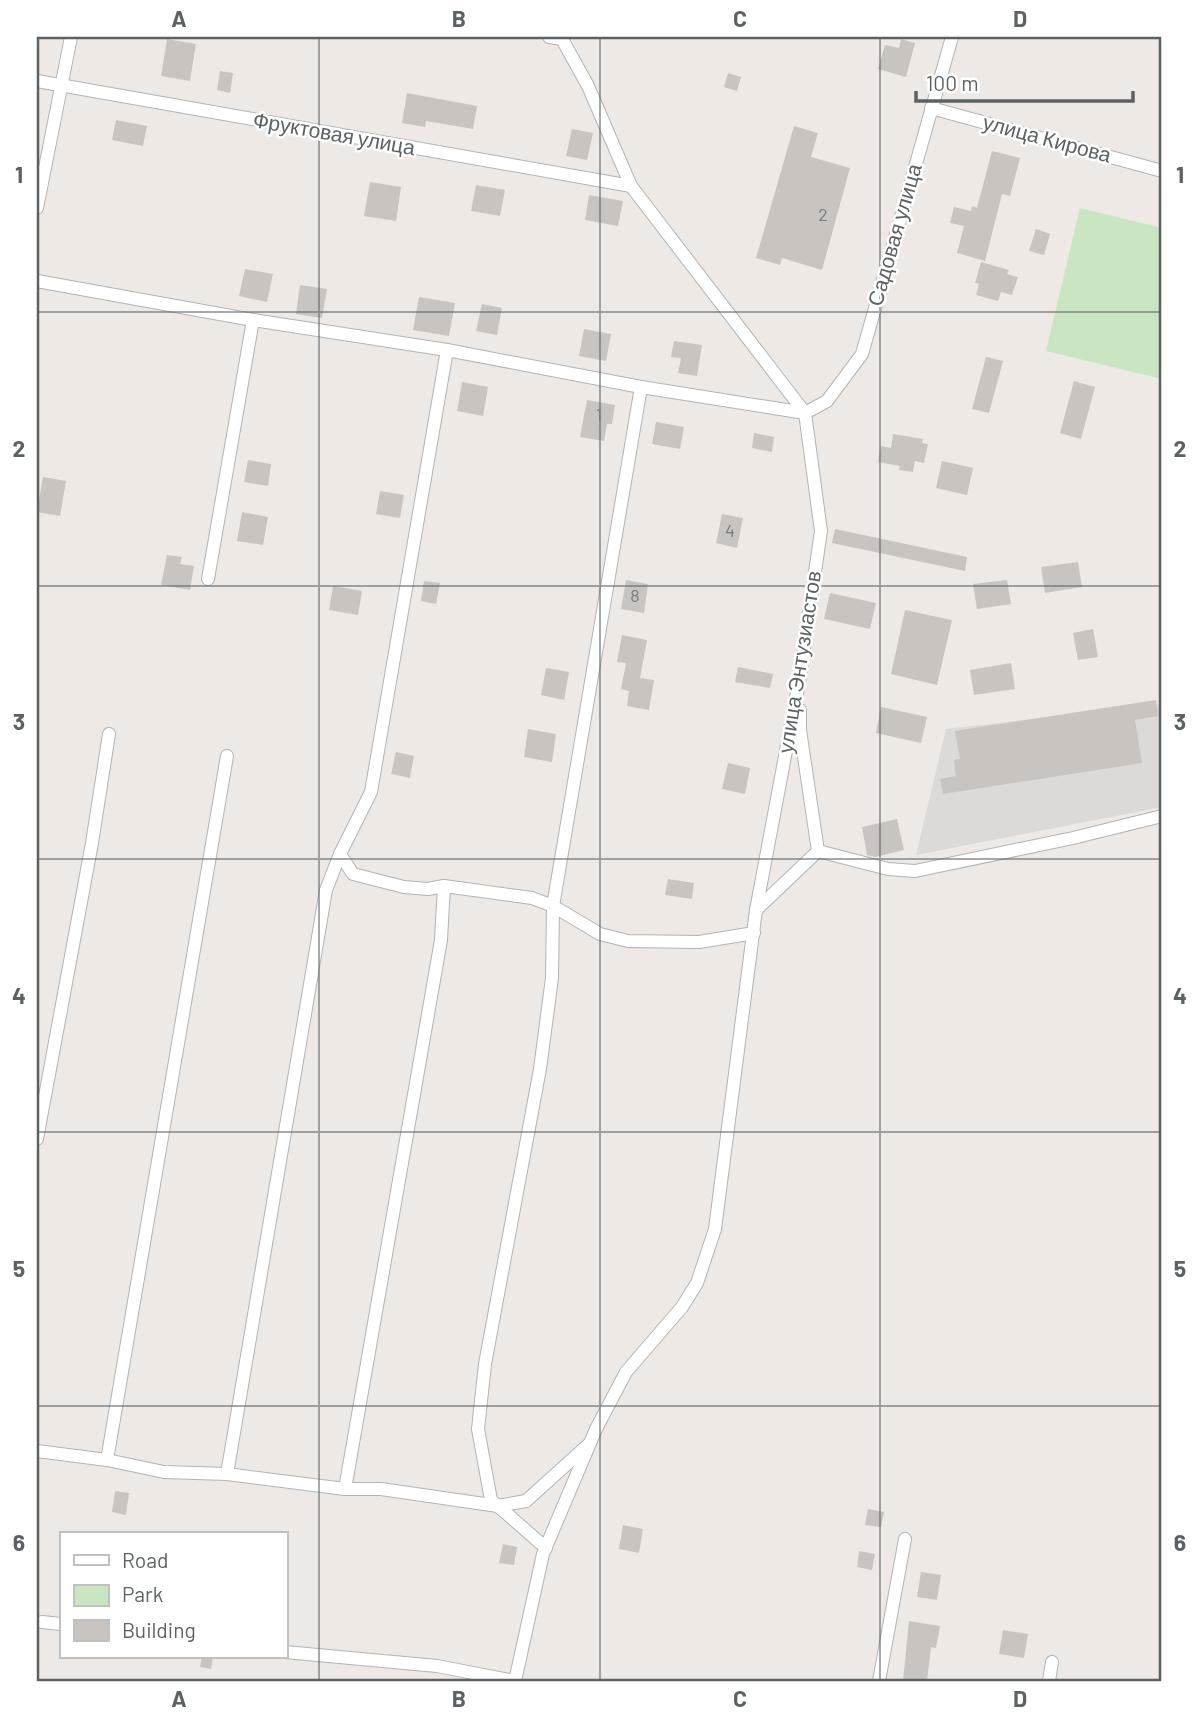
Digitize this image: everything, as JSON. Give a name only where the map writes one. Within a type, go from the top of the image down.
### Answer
[{"type":"street","points":[[37,208],[71,37]]},
{"type":"street","points":[[549,37],[562,39],[588,86],[631,186],[805,413]]},
{"type":"street","name":"Садовая улица","points":[[805,413],[827,401],[862,354],[952,37]]},
{"type":"street","name":"Фруктовая улица","points":[[37,80],[631,186]]},
{"type":"street","name":"улица Кирова","points":[[931,108],[1162,171]]},
{"type":"street","points":[[37,281],[805,413]]},
{"type":"street","points":[[208,579],[253,320]]},
{"type":"street","points":[[227,1475],[326,890],[340,854],[371,792],[447,350]]},
{"type":"street","points":[[546,1548],[491,1500],[478,1429],[485,1364],[540,1069],[552,978],[553,906],[642,387]]},
{"type":"street","name":"улица Энтузиастов","points":[[515,1681],[546,1548],[592,1441],[626,1372],[682,1307],[697,1283],[715,1229],[756,910],[800,682],[821,531],[805,413]]},
{"type":"street","points":[[800,682],[800,730],[818,851]]},
{"type":"street","points":[[37,1139],[92,843],[109,734]]},
{"type":"street","points":[[107,1460],[227,756]]},
{"type":"street","points":[[818,851],[888,870],[915,871],[1073,838],[1162,816]]},
{"type":"street","points":[[756,910],[818,851]]},
{"type":"street","points":[[340,854],[353,874],[404,887],[428,889],[444,886],[532,898],[553,906],[600,934],[628,942],[699,942],[754,933]]},
{"type":"street","points":[[345,1489],[441,940],[444,886]]},
{"type":"street","points":[[37,1451],[107,1460],[164,1472],[227,1475],[345,1489],[381,1489],[498,1506],[526,1501],[592,1441]]},
{"type":"street","points":[[878,1681],[905,1539]]},
{"type":"street","points":[[42,1622],[60,1624]]},
{"type":"street","points":[[287,1652],[437,1665],[515,1681]]},
{"type":"street","points":[[1048,1681],[1052,1662]]},
{"type":"shaded area","points":[[1162,704],[1162,807],[916,855],[946,729]]},
{"type":"green space","points":[[1080,208],[1162,228],[1162,379],[1046,351]]},
{"type":"building","points":[[167,39],[196,44],[190,81],[161,76]]},
{"type":"building","points":[[901,39],[915,43],[906,77],[878,69],[885,45],[899,48]]},
{"type":"building","points":[[220,71],[233,73],[230,93],[217,90]]},
{"type":"building","points":[[728,73],[741,77],[737,91],[724,87]]},
{"type":"building","points":[[407,93],[477,106],[473,129],[426,121],[425,127],[402,123]]},
{"type":"building","points":[[116,120],[147,126],[143,146],[112,140]]},
{"type":"building","points":[[794,126],[818,133],[811,157],[850,168],[822,270],[782,258],[780,265],[756,258]]},
{"type":"building","points":[[572,129],[593,133],[587,160],[566,156]]},
{"type":"building","points":[[992,151],[1020,158],[1010,196],[1002,194],[985,261],[957,253],[964,226],[950,223],[954,207],[971,211],[972,206],[977,208]]},
{"type":"building","points":[[370,182],[401,187],[396,221],[364,216]]},
{"type":"building","points":[[476,185],[505,190],[500,216],[471,211]]},
{"type":"building","points":[[589,195],[623,201],[618,226],[585,220]]},
{"type":"building","points":[[1036,229],[1050,234],[1044,255],[1029,251]]},
{"type":"building","points":[[981,262],[1009,270],[1007,274],[1018,277],[1012,295],[1001,292],[998,301],[976,295],[979,284],[975,283]]},
{"type":"building","points":[[245,269],[273,274],[267,302],[239,296]]},
{"type":"building","points":[[300,285],[327,289],[322,318],[296,314]]},
{"type":"building","points":[[419,297],[455,303],[449,336],[413,330]]},
{"type":"building","points":[[482,304],[502,308],[497,335],[476,331]]},
{"type":"building","points":[[584,329],[611,334],[606,361],[579,356]]},
{"type":"building","points":[[674,341],[702,345],[697,376],[678,373],[681,358],[671,357]]},
{"type":"building","points":[[986,357],[1003,361],[989,413],[972,409]]},
{"type":"building","points":[[1074,381],[1095,387],[1081,439],[1060,433]]},
{"type":"building","points":[[462,382],[488,387],[483,416],[457,411]]},
{"type":"building","points":[[587,400],[615,405],[612,424],[607,424],[604,441],[580,437]]},
{"type":"building","points":[[656,422],[684,427],[680,449],[652,444]]},
{"type":"building","points":[[754,433],[774,437],[772,452],[752,448]]},
{"type":"building","points":[[893,434],[923,439],[922,443],[928,444],[924,463],[915,461],[913,472],[899,470],[900,466],[878,462],[881,446],[891,448]]},
{"type":"building","points":[[248,460],[271,464],[268,486],[244,482]]},
{"type":"building","points":[[942,461],[973,468],[967,495],[936,488]]},
{"type":"building","points":[[43,477],[66,481],[60,516],[37,512]]},
{"type":"building","points":[[380,491],[404,495],[400,518],[376,514]]},
{"type":"building","points":[[242,512],[268,517],[263,545],[237,541]]},
{"type":"building","points":[[722,514],[743,518],[737,548],[716,543]]},
{"type":"building","points":[[835,529],[967,557],[965,571],[832,543]]},
{"type":"building","points":[[167,555],[182,557],[180,564],[194,566],[190,590],[161,585]]},
{"type":"building","points":[[1078,562],[1082,587],[1045,593],[1041,567]]},
{"type":"building","points":[[626,580],[648,584],[644,613],[621,609]]},
{"type":"building","points":[[1007,580],[1011,604],[977,609],[973,584]]},
{"type":"building","points":[[424,581],[440,583],[436,604],[421,601]]},
{"type":"building","points":[[333,586],[362,591],[358,615],[329,610]]},
{"type":"building","points":[[830,593],[876,603],[870,629],[824,619]]},
{"type":"building","points":[[905,610],[952,620],[937,685],[891,674]]},
{"type":"building","points":[[1093,629],[1098,657],[1078,660],[1073,633]]},
{"type":"building","points":[[622,635],[647,640],[640,678],[654,680],[649,710],[627,706],[629,691],[621,689],[626,663],[617,662]]},
{"type":"building","points":[[1011,663],[1015,689],[974,695],[970,670]]},
{"type":"building","points":[[738,667],[773,674],[770,688],[735,682]]},
{"type":"building","points":[[546,668],[569,672],[564,700],[541,695]]},
{"type":"building","points":[[1156,700],[1158,716],[1135,720],[1142,763],[943,794],[940,779],[956,776],[954,760],[960,759],[955,731]]},
{"type":"building","points":[[881,707],[927,717],[921,743],[876,733]]},
{"type":"building","points":[[528,729],[556,734],[552,762],[524,757]]},
{"type":"building","points":[[396,752],[414,756],[410,778],[391,774]]},
{"type":"building","points":[[728,763],[750,768],[745,794],[722,789]]},
{"type":"building","points":[[897,819],[904,850],[875,857],[867,855],[862,827]]},
{"type":"building","points":[[668,879],[694,883],[692,899],[665,895]]},
{"type":"building","points":[[115,1491],[129,1493],[126,1515],[112,1512]]},
{"type":"building","points":[[868,1509],[884,1512],[881,1527],[865,1525]]},
{"type":"building","points":[[623,1525],[643,1529],[639,1553],[619,1549]]},
{"type":"building","points":[[503,1544],[517,1547],[514,1565],[499,1563]]},
{"type":"building","points":[[859,1551],[875,1554],[872,1570],[857,1567]]},
{"type":"building","points":[[921,1572],[941,1575],[937,1600],[917,1597]]},
{"type":"building","points":[[909,1621],[940,1626],[936,1648],[931,1647],[927,1681],[903,1681]]},
{"type":"building","points":[[1003,1630],[1028,1634],[1024,1658],[999,1654]]},
{"type":"building","points":[[202,1658],[213,1658],[211,1669],[200,1667]]}]
